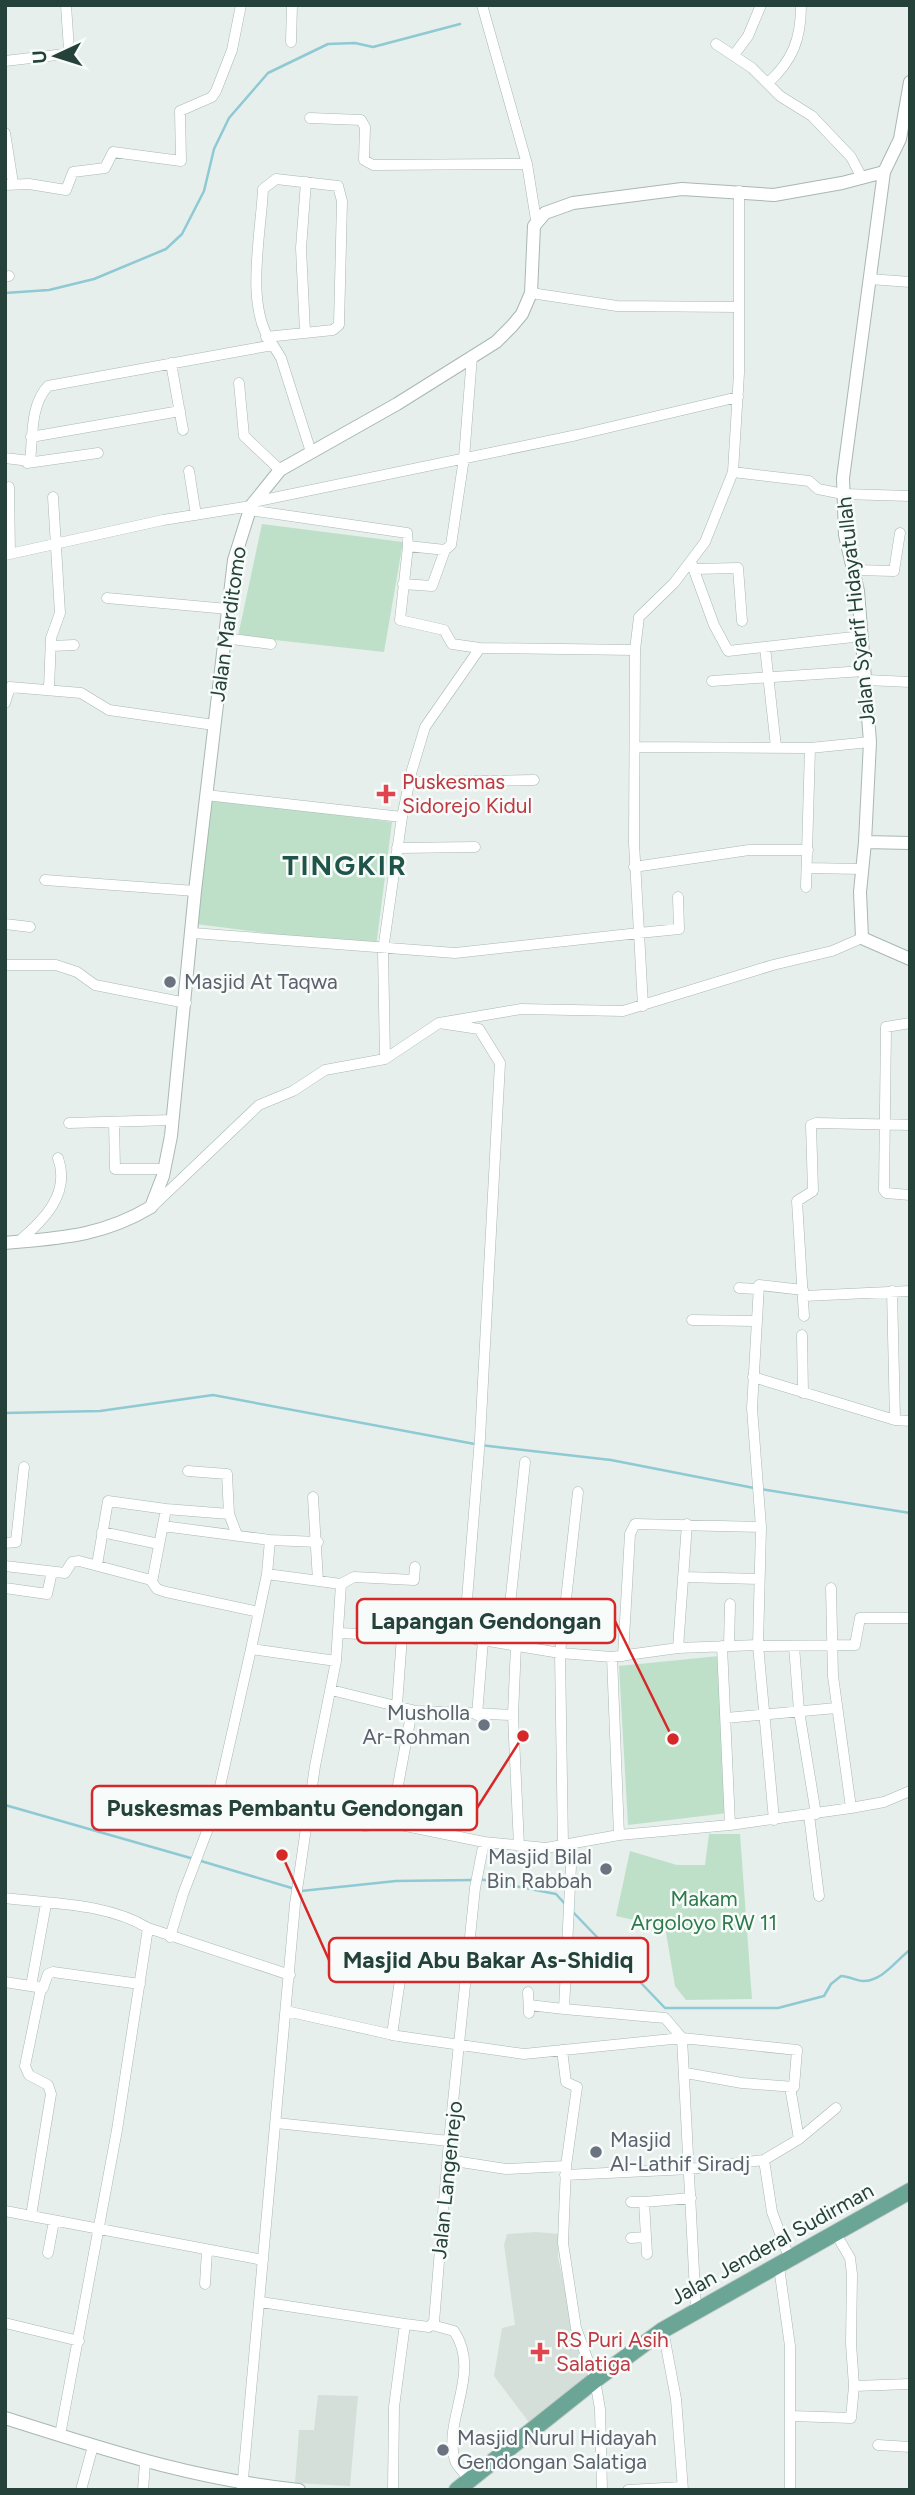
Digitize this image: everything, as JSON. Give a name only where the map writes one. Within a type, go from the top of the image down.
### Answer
[{"type":"main road","name":"Jalan Jenderal Sudirman","points":[[464,2485],[595,2380],[663,2330],[910,2191]]},
{"type":"street","points":[[5,61],[65,54],[69,50],[66,5]]},
{"type":"street","points":[[5,133],[9,184],[65,190],[73,172],[105,168],[113,152],[181,161],[180,111],[212,97],[216,91],[232,50],[241,5]]},
{"type":"street","points":[[291,42],[292,5]]},
{"type":"street","points":[[482,5],[527,164],[536,220],[545,213],[573,203],[619,196],[682,188],[774,195],[884,172]]},
{"type":"street","points":[[734,55],[748,36],[761,5]]},
{"type":"street","points":[[768,83],[793,56],[801,27],[801,5]]},
{"type":"street","points":[[716,44],[734,55],[780,96],[812,116],[843,146],[862,178]]},
{"type":"street","name":"Jalan Syarif Hidayatullah","points":[[862,938],[860,909],[870,742],[862,636],[854,570],[845,536],[843,494],[884,172],[900,139],[909,90]]},
{"type":"street","points":[[310,118],[361,120],[365,127],[364,160],[373,165],[527,164]]},
{"type":"street","points":[[27,463],[31,458],[31,437],[42,392],[48,386],[171,363],[269,341],[304,332],[333,330],[340,325],[342,201],[338,186],[276,179],[263,189],[255,296],[258,318],[269,341],[281,358],[312,452]]},
{"type":"street","points":[[304,332],[302,248],[306,182]]},
{"type":"street","points":[[643,1006],[635,867],[635,650],[639,617],[693,566],[733,472],[738,397],[739,191]]},
{"type":"street","name":"Jalan Marditomo","points":[[152,1208],[164,1169],[173,1119],[205,795],[234,560],[251,506],[280,470],[397,404],[472,356],[512,326],[531,293],[536,220]]},
{"type":"street","points":[[870,279],[910,282]]},
{"type":"street","points":[[531,293],[617,306],[739,307]]},
{"type":"street","points":[[403,584],[432,586],[445,550],[451,545],[464,457],[472,356]]},
{"type":"street","points":[[171,363],[183,430]]},
{"type":"street","points":[[239,383],[244,436],[280,470]]},
{"type":"street","points":[[9,487],[8,555],[251,506],[738,397]]},
{"type":"street","points":[[31,437],[180,411]]},
{"type":"street","points":[[5,458],[27,463],[98,453]]},
{"type":"street","points":[[189,471],[196,515]]},
{"type":"street","points":[[733,472],[809,481],[818,489],[843,494],[910,496]]},
{"type":"street","points":[[49,688],[51,646],[60,613],[53,497]]},
{"type":"street","points":[[251,506],[407,533],[401,622],[444,630],[452,644],[480,648],[635,650]]},
{"type":"street","points":[[854,570],[893,572],[900,533]]},
{"type":"street","points":[[408,546],[445,550]]},
{"type":"street","points":[[897,558],[910,559]]},
{"type":"street","points":[[693,566],[738,568],[742,621]]},
{"type":"street","points":[[693,566],[726,650],[862,636]]},
{"type":"street","points":[[107,597],[228,608]]},
{"type":"street","points":[[224,638],[271,644]]},
{"type":"street","points":[[51,646],[74,645]]},
{"type":"street","points":[[765,647],[776,747]]},
{"type":"street","points":[[385,1059],[383,950],[397,848],[410,782],[425,727],[480,648]]},
{"type":"street","points":[[712,681],[865,676],[910,682]]},
{"type":"street","points":[[5,703],[10,687],[49,688],[81,693],[109,710],[214,725]]},
{"type":"street","points":[[636,747],[810,748],[870,742]]},
{"type":"street","points":[[806,887],[810,748]]},
{"type":"street","points":[[410,782],[534,780]]},
{"type":"street","points":[[205,795],[402,817]]},
{"type":"street","points":[[865,842],[910,843]]},
{"type":"street","points":[[397,848],[475,847]]},
{"type":"street","points":[[635,867],[749,850],[808,850]]},
{"type":"street","points":[[807,868],[862,869]]},
{"type":"street","points":[[45,880],[195,891]]},
{"type":"street","points":[[193,933],[383,950],[454,953],[679,929],[678,897]]},
{"type":"street","points":[[5,924],[30,927]]},
{"type":"street","points":[[11,1242],[107,1230],[152,1208],[259,1105],[293,1091],[326,1069],[385,1059],[439,1023],[522,1009],[608,1012],[643,1006],[774,965],[832,951],[862,938],[910,958]]},
{"type":"street","points":[[5,965],[56,965],[106,988],[186,1003]]},
{"type":"street","points":[[439,1023],[479,1029],[500,1063],[480,1438],[464,1637]]},
{"type":"street","points":[[910,1023],[886,1025],[887,1124],[884,1191],[910,1195]]},
{"type":"street","points":[[69,1123],[173,1119]]},
{"type":"street","points":[[114,1122],[116,1170],[164,1169]]},
{"type":"street","points":[[804,1316],[797,1201],[813,1191],[811,1125],[910,1125]]},
{"type":"street","points":[[11,1242],[40,1223],[55,1205],[60,1170],[58,1158]]},
{"type":"street","points":[[774,1820],[762,1714],[758,1645],[761,1527],[757,1498],[753,1377],[757,1289],[761,1284],[804,1293],[910,1291]]},
{"type":"street","points":[[739,1288],[757,1289]]},
{"type":"street","points":[[892,1292],[895,1420]]},
{"type":"street","points":[[692,1320],[754,1321]]},
{"type":"street","points":[[802,1335],[803,1393]]},
{"type":"street","points":[[753,1377],[895,1420],[910,1421]]},
{"type":"street","points":[[519,1846],[511,1644],[524,1462]]},
{"type":"street","points":[[5,1543],[16,1542],[24,1467]]},
{"type":"street","points":[[188,1471],[227,1474],[229,1514],[237,1535]]},
{"type":"street","points":[[564,2008],[569,1894],[560,1653],[578,1492]]},
{"type":"street","points":[[313,1497],[318,1542],[318,1581]]},
{"type":"street","points":[[97,1564],[110,1501],[229,1514]]},
{"type":"street","points":[[151,1580],[166,1509]]},
{"type":"street","points":[[619,1836],[618,1657],[632,1528],[642,1522],[761,1527]]},
{"type":"street","points":[[678,1648],[687,1524]]},
{"type":"street","points":[[163,1525],[270,1540],[318,1542]]},
{"type":"street","points":[[102,1532],[159,1544]]},
{"type":"street","points":[[170,1937],[214,1813],[267,1574],[270,1540]]},
{"type":"street","points":[[5,1566],[65,1573],[75,1560],[151,1580],[157,1589],[166,1592],[259,1612]]},
{"type":"street","points":[[267,1574],[341,1584],[354,1577],[414,1580],[415,1567]]},
{"type":"street","points":[[5,1588],[48,1594],[52,1572]]},
{"type":"street","points":[[683,1577],[759,1578]]},
{"type":"street","points":[[243,2487],[295,1903],[336,1661],[341,1584]]},
{"type":"street","points":[[831,1588],[836,1707],[851,1808]]},
{"type":"street","points":[[730,1604],[725,1646],[730,1825]]},
{"type":"street","points":[[397,1705],[402,1636],[403,1632],[411,1629],[560,1653],[618,1657],[678,1648],[857,1644],[860,1618],[910,1618]]},
{"type":"street","points":[[339,1633],[402,1636]]},
{"type":"street","points":[[477,1715],[484,1640]]},
{"type":"street","points":[[794,1646],[799,1711],[813,1814],[819,1896]]},
{"type":"street","points":[[251,1649],[336,1661]]},
{"type":"street","points":[[331,1690],[412,1710],[513,1716]]},
{"type":"street","points":[[726,1718],[836,1707]]},
{"type":"street","points":[[391,1823],[412,1710]]},
{"type":"street","points":[[214,1813],[254,1820],[309,1819],[365,1826],[391,1823],[484,1842],[519,1846],[567,1845],[619,1836],[813,1814],[884,1802],[910,1791]]},
{"type":"street","name":"Jalan Langenrejo","points":[[432,2325],[475,1888],[484,1842]]},
{"type":"street","points":[[5,1898],[96,1909],[124,1917],[170,1937],[290,1975]]},
{"type":"street","points":[[31,2216],[51,2094],[48,2085],[29,2075],[25,2066],[46,1903]]},
{"type":"street","points":[[60,2435],[79,2341],[148,1928]]},
{"type":"street","points":[[5,1982],[45,1987],[48,1974],[53,1972],[140,1984]]},
{"type":"street","points":[[393,2035],[401,1973]]},
{"type":"street","points":[[528,1992],[529,2009],[564,2008],[664,2018],[682,2038],[686,2073],[696,2311]]},
{"type":"street","points":[[286,2011],[393,2035],[524,2054],[682,2038],[797,2049],[794,2087],[686,2073]]},
{"type":"street","points":[[562,2050],[566,2082],[577,2087],[566,2171],[564,2257],[576,2328],[595,2380],[600,2409],[602,2490]]},
{"type":"street","points":[[790,2087],[799,2139]]},
{"type":"street","points":[[447,2160],[506,2169],[566,2171],[690,2169],[764,2160],[799,2139],[836,2108]]},
{"type":"street","points":[[276,2123],[449,2141]]},
{"type":"street","points":[[764,2160],[784,2264],[792,2416],[790,2490]]},
{"type":"street","points":[[631,2202],[691,2199]]},
{"type":"street","points":[[644,2202],[647,2254]]},
{"type":"street","points":[[5,2222],[7,2211],[263,2260]]},
{"type":"street","points":[[48,2252],[54,2221]]},
{"type":"street","points":[[792,2416],[851,2418],[854,2386],[851,2344],[852,2274],[849,2258],[836,2234]]},
{"type":"street","points":[[631,2238],[646,2237]]},
{"type":"street","points":[[205,2284],[207,2250]]},
{"type":"street","points":[[261,2302],[454,2330],[466,2361],[454,2441],[456,2463],[464,2485]]},
{"type":"street","points":[[5,2323],[79,2341]]},
{"type":"street","points":[[393,2490],[394,2407],[405,2324]]},
{"type":"street","points":[[628,2490],[682,2488],[676,2399],[663,2330]]},
{"type":"street","points":[[854,2386],[910,2384]]},
{"type":"street","points":[[5,2418],[145,2463],[243,2487],[299,2490]]},
{"type":"street","points":[[878,2445],[910,2447]]},
{"type":"street","points":[[81,2490],[93,2446]]},
{"type":"street","points":[[143,2490],[145,2463]]},
{"type":"shaded area","name":"RS Puri Asih Salatiga","points":[[507,2234],[559,2234],[558,2257],[572,2322],[592,2379],[531,2425],[494,2376],[502,2328],[515,2325],[504,2245]]},
{"type":"shaded area","points":[[318,2395],[358,2396],[350,2486],[295,2483],[299,2430],[314,2430]]},
{"type":"green space","points":[[262,524],[403,542],[384,652],[238,636]]},
{"type":"green space","points":[[212,799],[392,822],[376,947],[196,924]]},
{"type":"green space","points":[[719,1656],[728,1813],[628,1825],[619,1666]]},
{"type":"green space","name":"Makam Argoloyo RW 11","points":[[709,1834],[740,1834],[752,1999],[686,2000],[675,1986],[665,1927],[616,1916],[630,1851],[677,1865],[705,1865]]},
{"type":"waterway","points":[[5,293],[49,290],[94,279],[166,249],[182,234],[204,191],[214,149],[229,118],[268,73],[328,44],[355,43],[373,47],[460,24]]},
{"type":"waterway","points":[[5,1413],[100,1411],[213,1395],[480,1445],[611,1460],[754,1488]]},
{"type":"waterway","points":[[761,1489],[910,1513]]},
{"type":"waterway","points":[[5,1805],[194,1859]]},
{"type":"waterway","points":[[201,1861],[295,1889]]},
{"type":"waterway","points":[[479,1879],[556,1894],[565,1904]]},
{"type":"waterway","points":[[301,1891],[396,1881],[472,1880]]},
{"type":"waterway","points":[[572,1911],[665,2008],[778,2008],[824,1996],[831,1984],[841,1976],[863,1981],[877,1978],[910,1950]]},
{"type":"place","name":"Puskesmas Sidorejo Kidul","points":[[386,794]]},
{"type":"place","name":"Masjid At Taqwa","points":[[170,982]]},
{"type":"place","name":"Musholla Ar-Rohman","points":[[484,1725]]},
{"type":"place","name":"Puskesmas Pembantu Gendongan","points":[[523,1736]]},
{"type":"place","name":"Lapangan Gendongan","points":[[673,1739]]},
{"type":"place","name":"Masjid Abu Bakar As-Shidiq","points":[[282,1855]]},
{"type":"place","name":"Masjid Bilal Bin Rabbah","points":[[606,1869]]},
{"type":"place","name":"Masjid Al-Lathif Siradj","points":[[596,2152]]},
{"type":"place","name":"RS Puri Asih Salatiga","points":[[540,2352]]},
{"type":"place","name":"Masjid Nurul Hidayah Gendongan Salatiga","points":[[443,2450]]},
{"type":"district","name":"TINGKIR","points":[[345,865]]}]
